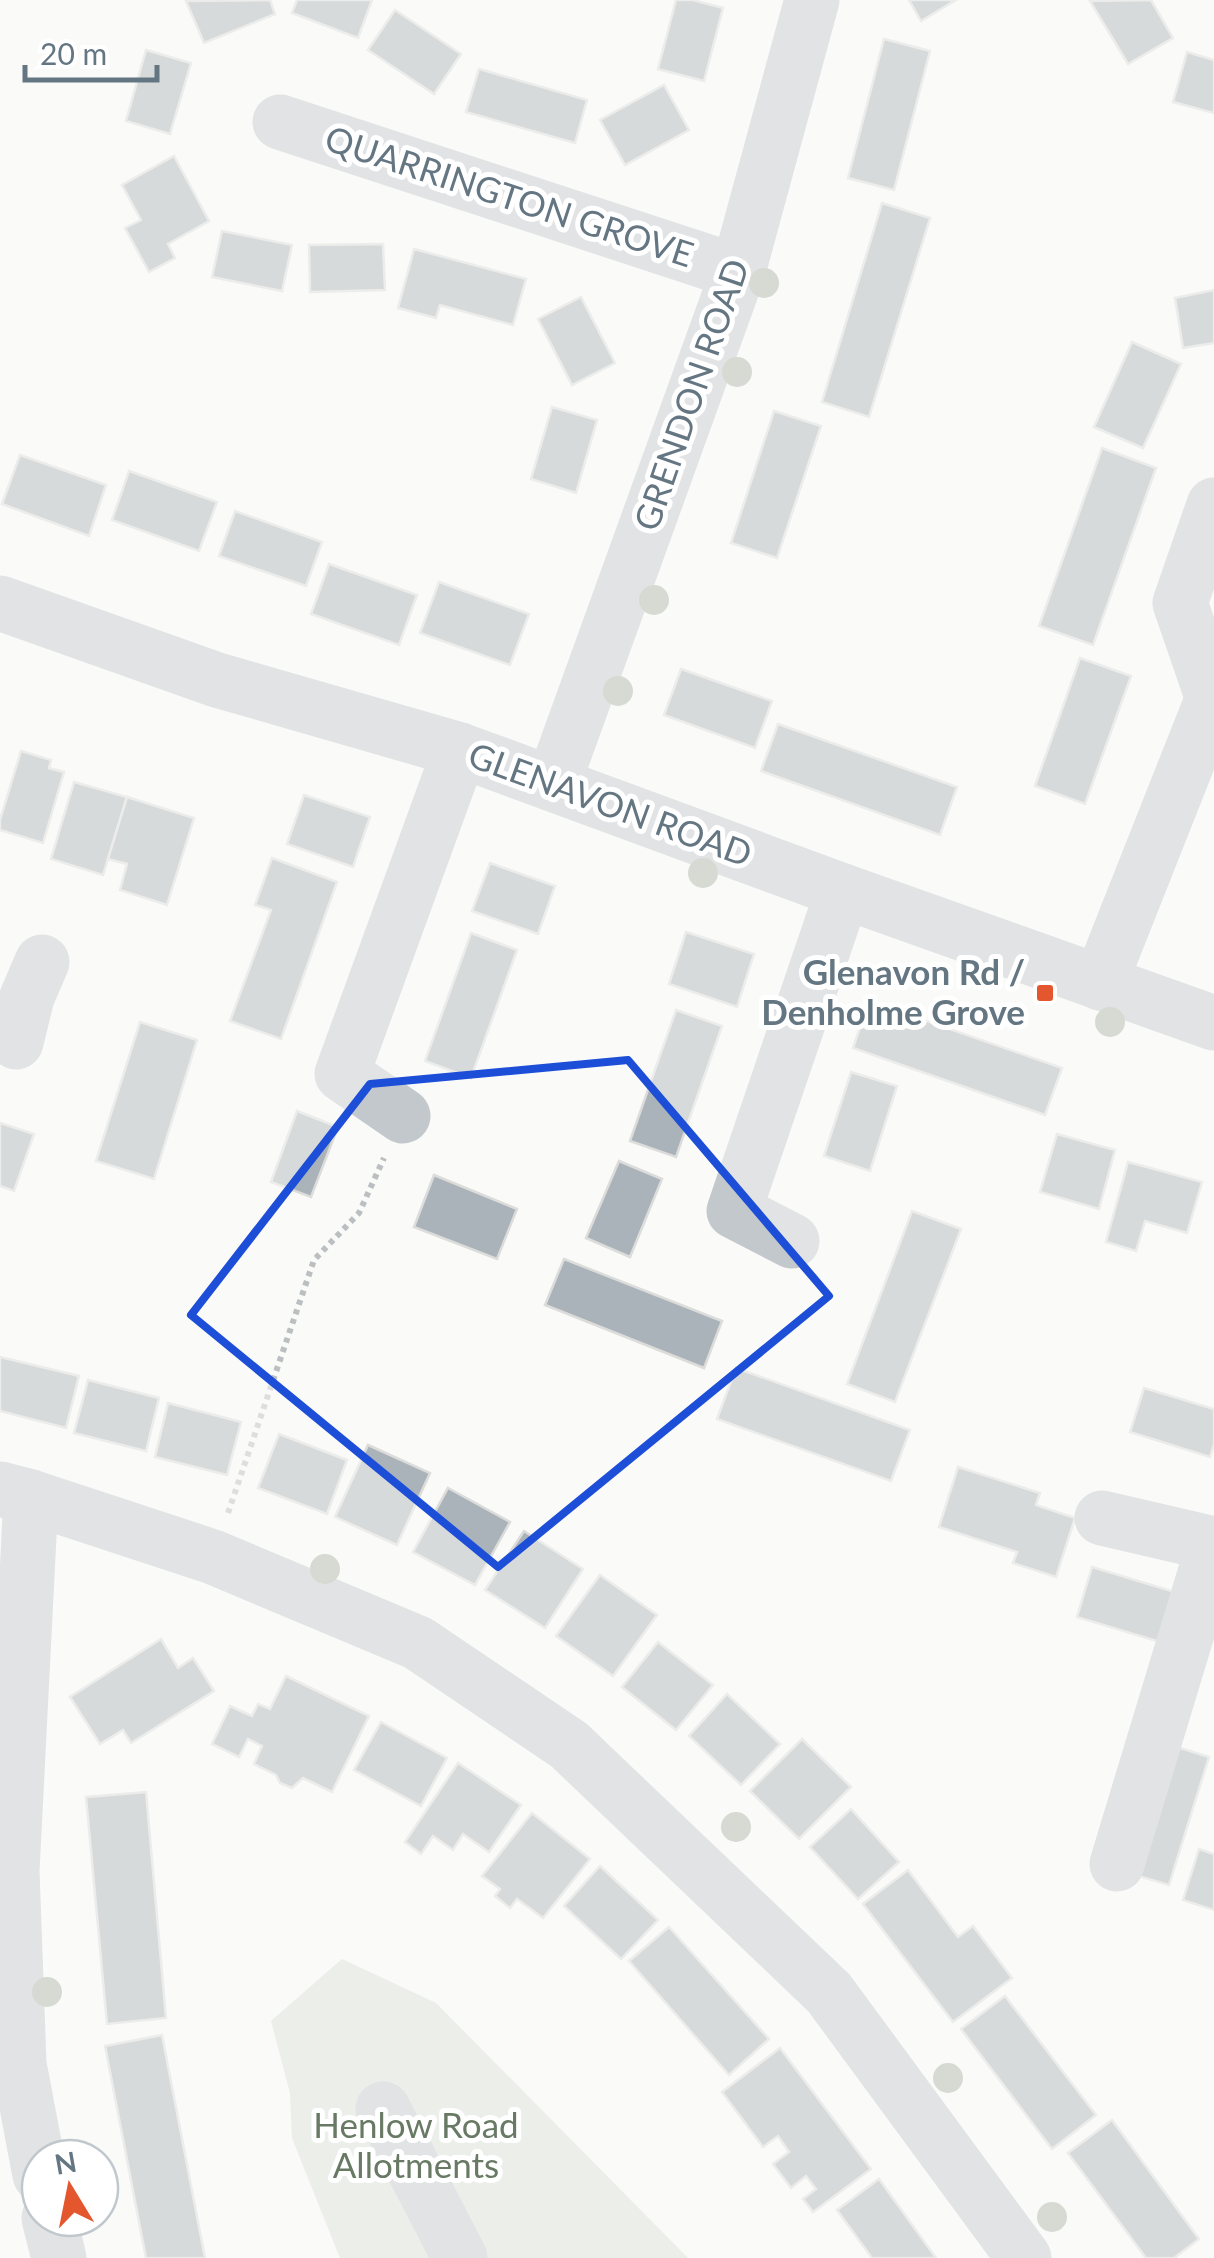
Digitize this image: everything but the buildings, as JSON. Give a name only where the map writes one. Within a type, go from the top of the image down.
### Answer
[{"type":"street","name":"GRENDON ROAD","points":[[553,784],[738,272],[812,0]]},
{"type":"street","name":"QUARRINGTON GROVE","points":[[280,122],[738,272]]},
{"type":"street","points":[[1100,983],[1213,695],[1180,603],[1214,505]]},
{"type":"street","name":"GLENAVON ROAD","points":[[0,603],[218,680],[460,750],[1214,1023]]},
{"type":"street","points":[[403,1116],[342,1074],[460,750]]},
{"type":"street","points":[[792,1241],[734,1212],[843,891]]},
{"type":"street","points":[[33,2138],[19,2064],[12,1870],[16,1493],[214,1557],[418,1643],[569,1745],[829,1993],[1024,2258]]},
{"type":"street","points":[[1102,1518],[1214,1544],[1117,1864]]},
{"type":"street","points":[[382,2109],[460,2258]]},
{"type":"path","points":[[214,1557],[314,1260],[359,1212],[403,1116]]},
{"type":"highlighted area","points":[[628,1060],[829,1296],[498,1567],[191,1315],[370,1084]]},
{"type":"green space","name":"Henlow Road Allotments","points":[[342,1959],[436,2003],[688,2258],[340,2258],[292,2138],[290,2093],[271,2021]]},
{"type":"place","name":"Glenavon Rd / Denholme Grove","points":[[1045,993]]}]
